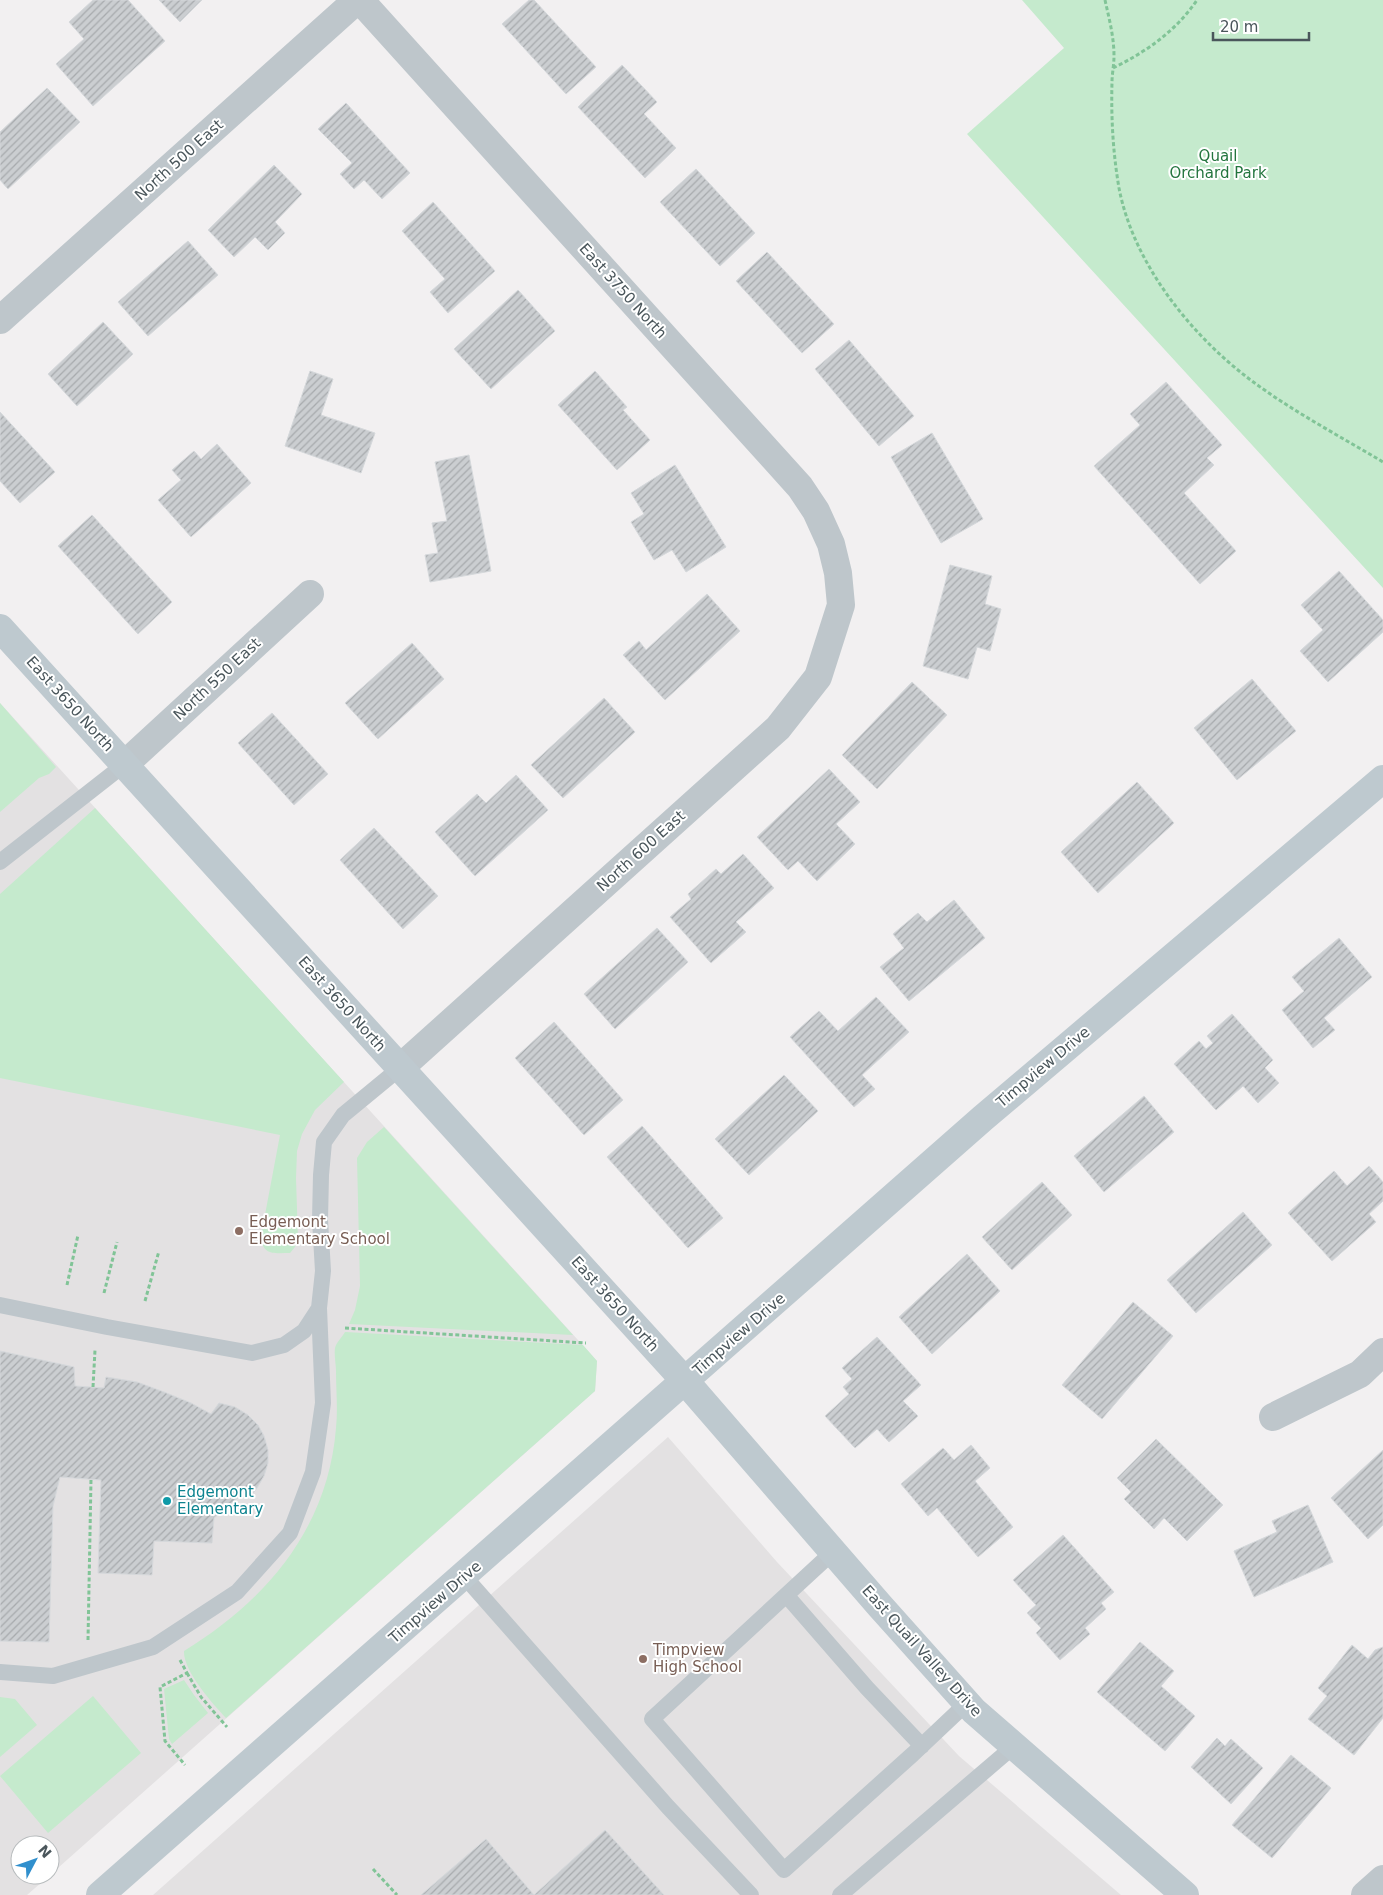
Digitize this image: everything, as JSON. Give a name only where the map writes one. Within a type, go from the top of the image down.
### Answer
[{"type":"street","name":"North 500 East","points":[[0,320],[359,0]]},
{"type":"street","name":"East 3750 North","points":[[359,0],[800,487],[816,511],[831,544],[838,573],[841,605]]},
{"type":"street","name":"North 550 East","points":[[125,764],[310,594]]},
{"type":"street","name":"North 600 East","points":[[400,1068],[778,728],[818,677],[841,605]]},
{"type":"street","name":"East 3650 North","points":[[0,628],[685,1381]]},
{"type":"street","name":"Timpview Drive","points":[[100,1895],[983,1118],[1383,779]]},
{"type":"street","points":[[1273,1416],[1360,1374],[1383,1352]]},
{"type":"street","name":"East Quail Valley Drive","points":[[685,1381],[880,1606],[967,1703],[1184,1895]]},
{"type":"street","points":[[1365,1895],[1383,1879]]},
{"type":"lane","points":[[0,862],[125,764]]},
{"type":"lane","points":[[0,1672],[53,1676],[153,1647],[237,1592],[290,1533],[313,1472],[323,1403],[319,1308],[323,1271],[320,1220],[324,1142],[343,1115],[400,1068]]},
{"type":"lane","points":[[0,1305],[107,1327],[252,1353],[284,1345],[304,1331],[319,1308]]},
{"type":"lane","points":[[834,1551],[652,1719],[784,1870],[967,1703]]},
{"type":"lane","points":[[464,1576],[668,1808],[751,1895]]},
{"type":"lane","points":[[787,1596],[866,1688],[922,1746]]},
{"type":"lane","points":[[840,1895],[1014,1746]]},
{"type":"path","points":[[1105,0],[1111,25],[1114,56],[1112,136],[1119,189],[1130,230],[1153,274],[1184,316],[1215,349],[1248,378],[1289,406],[1383,462]]},
{"type":"path","points":[[1113,68],[1136,57],[1160,40],[1186,17],[1197,0]]},
{"type":"path","points":[[67,1285],[78,1235]]},
{"type":"path","points":[[104,1293],[117,1242]]},
{"type":"path","points":[[145,1301],[159,1251]]},
{"type":"path","points":[[339,1327],[586,1343]]},
{"type":"path","points":[[93,1387],[95,1350]]},
{"type":"path","points":[[88,1641],[91,1479]]},
{"type":"path","points":[[177,1655],[201,1697],[227,1727]]},
{"type":"path","points":[[185,1764],[165,1741],[160,1687],[187,1673]]},
{"type":"path","points":[[373,1869],[397,1895]]},
{"type":"shaded area","name":"Edgemont Elementary School","points":[[0,703],[597,1361],[595,1391],[60,1866],[60,1835],[10,1835],[10,1885],[38,1885],[27,1895],[0,1895]]},
{"type":"shaded area","name":"Timpview High School","points":[[668,1437],[777,1562],[959,1756],[1121,1895],[153,1895]]},
{"type":"green space","name":"Quail Orchard Park","points":[[1022,0],[1383,0],[1383,588],[967,134],[1064,48]]},
{"type":"green space","points":[[0,703],[56,767],[49,774],[39,778],[0,812]]},
{"type":"green space","points":[[95,808],[344,1082],[315,1110],[302,1134],[297,1151],[298,1240],[290,1253],[274,1253],[266,1250],[261,1236],[280,1135],[0,1078],[0,894]]},
{"type":"green space","points":[[384,1127],[573,1335],[349,1324],[355,1310],[360,1286],[357,1158],[367,1142]]},
{"type":"green space","points":[[345,1332],[583,1345],[597,1361],[595,1391],[226,1718],[193,1677],[188,1668],[184,1651],[242,1609],[288,1558],[306,1529],[321,1498],[331,1464],[337,1421],[335,1348]]},
{"type":"green space","points":[[184,1680],[208,1713],[172,1744],[169,1739],[164,1689]]},
{"type":"green space","points":[[93,1696],[141,1753],[48,1833],[0,1776]]},
{"type":"green space","points":[[0,1697],[15,1699],[37,1725],[0,1757]]},
{"type":"building","points":[[93,0],[128,0],[165,41],[93,106],[56,64],[84,39],[69,22]]},
{"type":"building","points":[[159,0],[202,0],[180,22]]},
{"type":"building","points":[[529,0],[534,0],[596,67],[566,94],[502,24]]},
{"type":"building","points":[[622,65],[657,102],[644,114],[676,148],[645,178],[578,107]]},
{"type":"building","points":[[47,88],[80,122],[8,189],[0,180],[0,132]]},
{"type":"building","points":[[346,103],[410,173],[382,199],[364,180],[354,189],[340,174],[352,163],[318,129]]},
{"type":"building","points":[[274,165],[302,194],[275,222],[285,233],[268,250],[255,237],[234,257],[208,230]]},
{"type":"building","points":[[696,169],[755,233],[720,266],[660,202]]},
{"type":"building","points":[[433,202],[495,271],[448,313],[430,292],[445,279],[402,231]]},
{"type":"building","points":[[188,241],[218,275],[148,336],[118,302]]},
{"type":"building","points":[[767,252],[834,324],[802,353],[736,281]]},
{"type":"building","points":[[518,290],[555,331],[491,389],[454,349]]},
{"type":"building","points":[[103,322],[133,354],[77,406],[48,374]]},
{"type":"building","points":[[849,340],[914,416],[879,446],[815,369]]},
{"type":"building","points":[[310,371],[333,379],[321,415],[375,433],[361,473],[285,446]]},
{"type":"building","points":[[595,371],[627,407],[623,410],[650,440],[617,470],[558,405]]},
{"type":"building","points":[[1166,382],[1222,445],[1207,458],[1214,465],[1184,493],[1236,551],[1200,584],[1094,466],[1140,425],[1130,414]]},
{"type":"building","points":[[0,412],[55,472],[20,503],[0,481]]},
{"type":"building","points":[[932,433],[983,519],[941,543],[891,457]]},
{"type":"building","points":[[217,444],[251,483],[191,537],[158,500],[181,480],[172,470],[194,451],[201,459]]},
{"type":"building","points":[[469,455],[491,571],[430,582],[425,555],[438,553],[432,523],[447,521],[435,462]]},
{"type":"building","points":[[675,465],[726,547],[686,572],[672,550],[654,560],[631,522],[644,514],[631,493]]},
{"type":"building","points":[[92,515],[172,602],[138,634],[58,546]]},
{"type":"building","points":[[950,565],[992,576],[985,604],[1001,609],[990,651],[977,647],[968,679],[923,666]]},
{"type":"building","points":[[1339,571],[1383,620],[1383,632],[1328,682],[1300,651],[1323,630],[1301,605]]},
{"type":"building","points":[[707,594],[740,631],[665,700],[623,655],[639,641],[646,650]]},
{"type":"building","points":[[412,643],[444,679],[378,739],[345,703]]},
{"type":"building","points":[[1252,679],[1296,731],[1237,780],[1194,728]]},
{"type":"building","points":[[912,682],[947,715],[877,789],[842,755]]},
{"type":"building","points":[[604,698],[635,732],[563,798],[531,765]]},
{"type":"building","points":[[272,713],[328,774],[294,805],[238,743]]},
{"type":"building","points":[[829,769],[860,802],[836,824],[855,844],[817,881],[798,861],[788,870],[757,837]]},
{"type":"building","points":[[516,775],[548,810],[475,876],[435,832],[477,794],[486,803]]},
{"type":"building","points":[[1137,782],[1174,823],[1098,893],[1061,852]]},
{"type":"building","points":[[374,828],[438,896],[403,929],[340,860]]},
{"type":"building","points":[[743,854],[774,888],[736,922],[746,932],[711,963],[670,917],[691,899],[688,894],[716,869],[721,874]]},
{"type":"building","points":[[954,900],[985,938],[909,1001],[880,967],[904,948],[893,934],[918,913],[927,922]]},
{"type":"building","points":[[657,928],[688,962],[615,1029],[584,994]]},
{"type":"building","points":[[1339,938],[1372,977],[1324,1018],[1335,1030],[1313,1048],[1282,1010],[1304,991],[1292,977]]},
{"type":"building","points":[[876,997],[909,1032],[862,1075],[875,1089],[854,1107],[790,1037],[819,1011],[838,1031]]},
{"type":"building","points":[[1232,1014],[1273,1060],[1265,1068],[1279,1083],[1258,1103],[1243,1086],[1216,1110],[1174,1064],[1199,1041],[1206,1049],[1213,1043],[1207,1036]]},
{"type":"building","points":[[554,1022],[623,1100],[584,1135],[515,1058]]},
{"type":"building","points":[[784,1075],[818,1111],[749,1175],[715,1139]]},
{"type":"building","points":[[1144,1096],[1174,1132],[1104,1192],[1074,1156]]},
{"type":"building","points":[[642,1126],[723,1218],[688,1248],[607,1157]]},
{"type":"building","points":[[1369,1166],[1383,1182],[1383,1201],[1369,1214],[1376,1222],[1332,1261],[1288,1213],[1334,1171],[1347,1186]]},
{"type":"building","points":[[1042,1182],[1072,1215],[1012,1270],[982,1237]]},
{"type":"building","points":[[1243,1212],[1272,1245],[1196,1313],[1167,1280]]},
{"type":"building","points":[[967,1254],[1000,1291],[932,1354],[899,1317]]},
{"type":"building","points":[[1133,1302],[1173,1336],[1102,1419],[1062,1385]]},
{"type":"building","points":[[877,1337],[921,1385],[903,1401],[918,1416],[889,1442],[877,1429],[855,1448],[825,1416],[849,1394],[843,1387],[852,1379],[842,1368]]},
{"type":"building","name":"Edgemont Elementary","points":[[0,1351],[74,1367],[75,1386],[104,1388],[106,1377],[137,1382],[191,1403],[211,1414],[219,1403],[235,1407],[248,1415],[258,1425],[268,1450],[268,1463],[264,1476],[251,1496],[246,1491],[214,1518],[212,1543],[154,1541],[152,1575],[98,1573],[101,1480],[60,1477],[53,1506],[49,1642],[0,1641]]},
{"type":"building","points":[[1156,1439],[1223,1505],[1187,1541],[1164,1518],[1154,1529],[1124,1499],[1131,1492],[1117,1478]]},
{"type":"building","points":[[971,1445],[990,1468],[975,1481],[1013,1527],[978,1557],[937,1508],[928,1516],[901,1484],[943,1448],[954,1460]]},
{"type":"building","points":[[1383,1450],[1383,1525],[1368,1539],[1331,1498]]},
{"type":"building","points":[[1308,1505],[1333,1562],[1254,1597],[1234,1551],[1277,1532],[1272,1521]]},
{"type":"building","points":[[1063,1535],[1114,1592],[1101,1603],[1106,1609],[1085,1628],[1090,1634],[1060,1660],[1036,1633],[1041,1628],[1027,1613],[1036,1605],[1013,1580]]},
{"type":"building","points":[[1140,1642],[1174,1671],[1161,1686],[1195,1716],[1165,1751],[1097,1692]]},
{"type":"building","points":[[1352,1645],[1368,1659],[1375,1650],[1383,1647],[1383,1718],[1354,1755],[1308,1719],[1327,1696],[1318,1688]]},
{"type":"building","points":[[1217,1738],[1225,1746],[1231,1739],[1263,1768],[1231,1804],[1191,1767]]},
{"type":"building","points":[[1291,1755],[1331,1788],[1272,1858],[1232,1825]]},
{"type":"building","points":[[605,1830],[664,1895],[534,1895]]},
{"type":"building","points":[[486,1839],[534,1895],[421,1895]]},
{"type":"place","name":"Edgemont Elementary School","points":[[239,1231]]},
{"type":"place","name":"Edgemont Elementary","points":[[167,1501]]},
{"type":"place","name":"Timpview High School","points":[[643,1659]]}]
